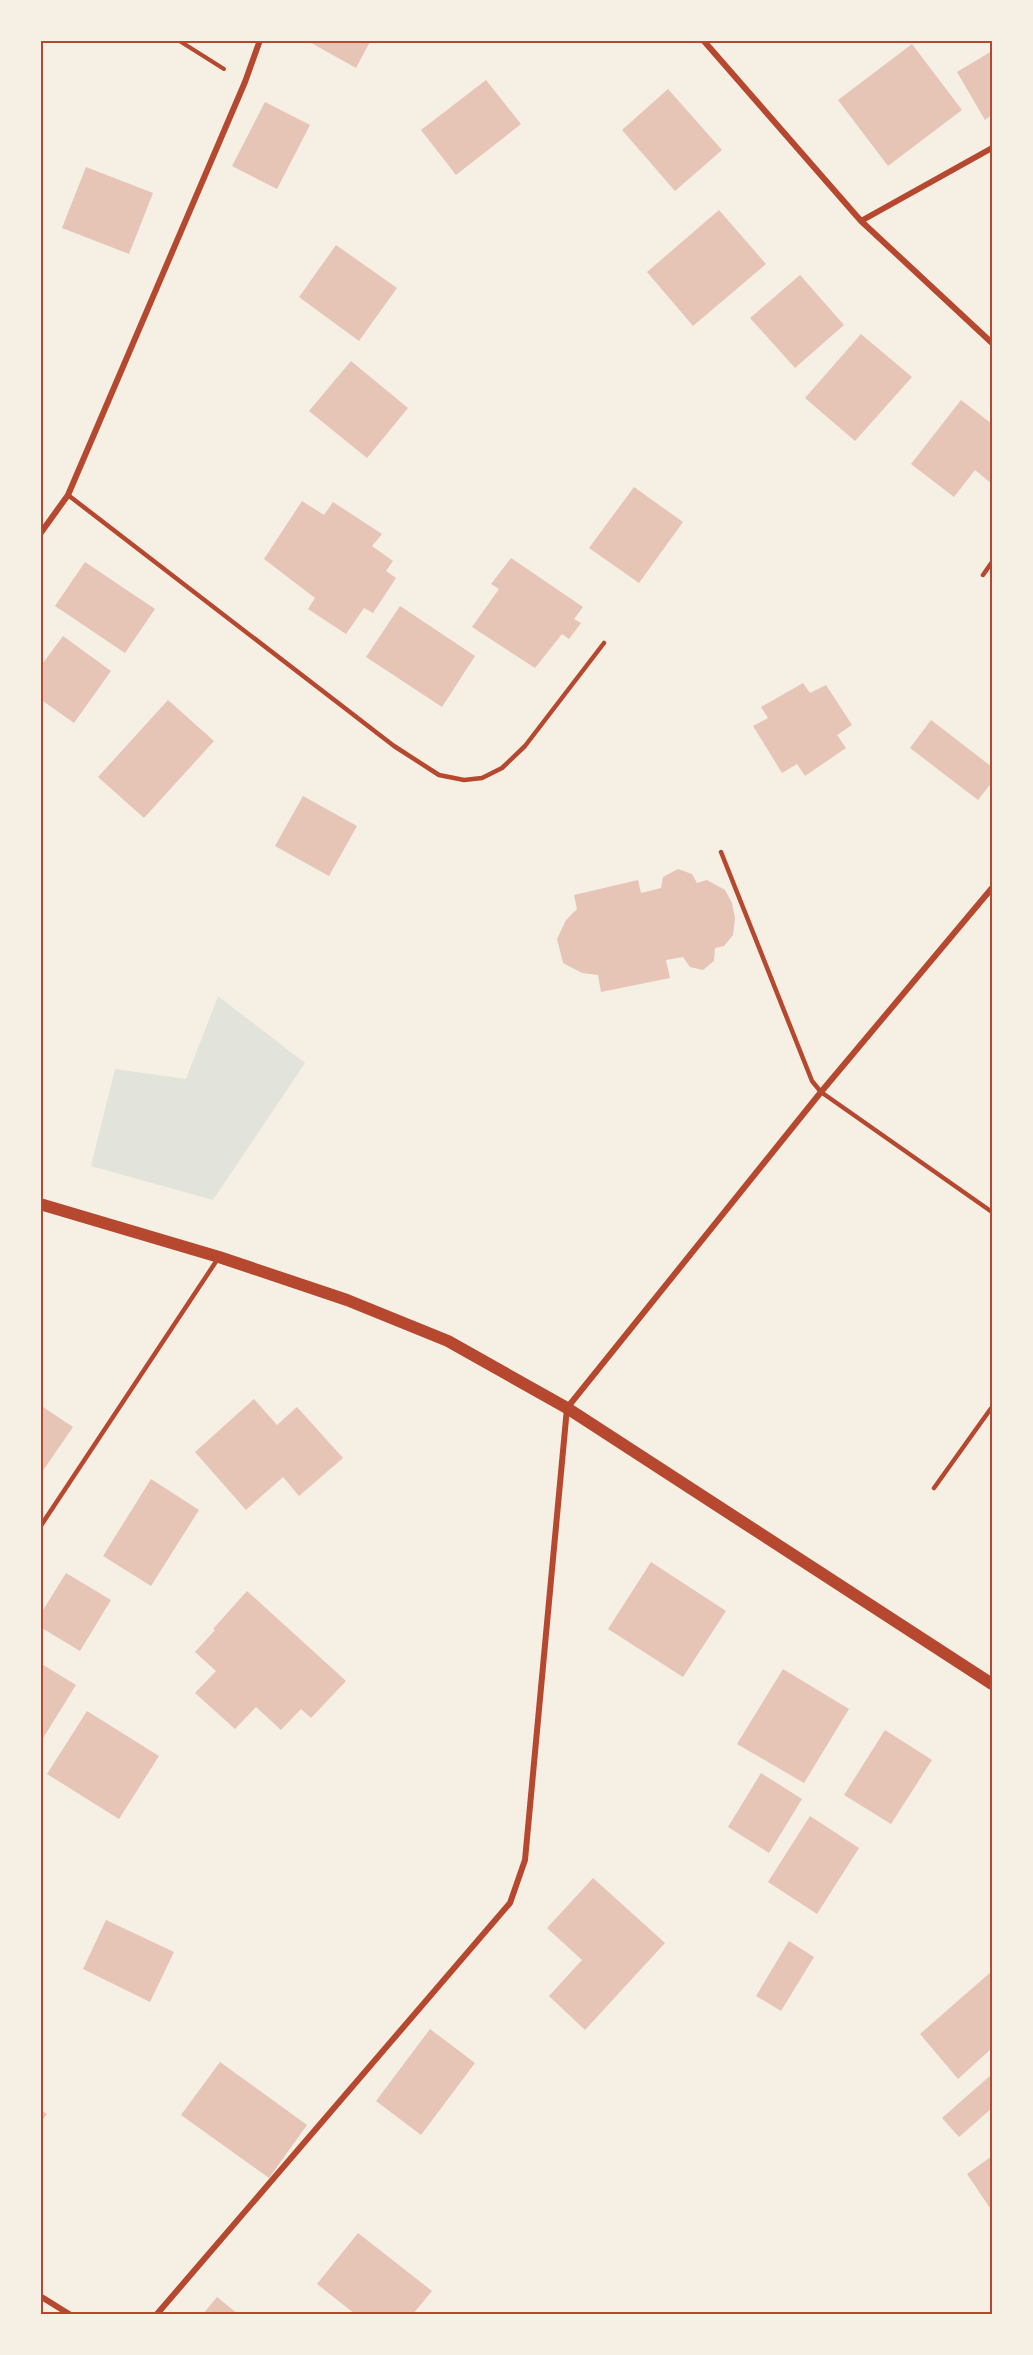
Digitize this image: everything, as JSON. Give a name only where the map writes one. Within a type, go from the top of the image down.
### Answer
[{"type":"main road","points":[[40,1204],[219,1257],[347,1300],[448,1341],[567,1408],[993,1684]]},
{"type":"street","points":[[40,534],[68,495],[245,82],[260,40]]},
{"type":"street","points":[[703,40],[861,221],[993,343]]},
{"type":"street","points":[[861,221],[993,148]]},
{"type":"street","points":[[158,2314],[510,1904],[525,1860],[567,1408],[821,1092],[993,888]]},
{"type":"street","points":[[40,2296],[69,2314]]},
{"type":"lane","points":[[68,495],[394,746],[439,775],[464,780],[482,778],[502,768],[525,746],[604,643]]},
{"type":"lane","points":[[983,575],[993,562]]},
{"type":"lane","points":[[721,852],[812,1081],[821,1092],[993,1212]]},
{"type":"lane","points":[[40,1527],[219,1257]]},
{"type":"lane","points":[[934,1488],[993,1407]]},
{"type":"path","points":[[178,40],[245,82]]},
{"type":"shaded area","points":[[218,996],[305,1063],[213,1200],[91,1166],[115,1069],[186,1079]]},
{"type":"building","points":[[306,40],[371,40],[356,68]]},
{"type":"building","points":[[912,44],[962,110],[888,166],[838,100]]},
{"type":"building","points":[[992,51],[992,115],[985,120],[957,72]]},
{"type":"building","points":[[486,80],[521,124],[456,175],[421,130]]},
{"type":"building","points":[[668,89],[722,150],[675,191],[622,130]]},
{"type":"building","points":[[265,102],[310,125],[277,189],[232,166]]},
{"type":"building","points":[[86,167],[153,193],[129,254],[62,228]]},
{"type":"building","points":[[719,210],[766,264],[693,326],[647,272]]},
{"type":"building","points":[[336,245],[397,288],[359,341],[299,297]]},
{"type":"building","points":[[800,275],[844,325],[795,368],[750,318]]},
{"type":"building","points":[[861,334],[912,377],[855,441],[805,398]]},
{"type":"building","points":[[351,361],[408,408],[367,458],[309,411]]},
{"type":"building","points":[[961,400],[992,424],[992,484],[975,470],[954,497],[911,464]]},
{"type":"building","points":[[634,487],[683,522],[639,583],[589,548]]},
{"type":"building","points":[[302,501],[324,515],[333,502],[382,534],[372,546],[393,561],[386,571],[396,578],[373,613],[364,608],[346,634],[308,609],[315,598],[264,559]]},
{"type":"building","points":[[511,558],[583,607],[574,619],[581,623],[569,639],[562,634],[535,668],[472,627],[499,589],[491,584]]},
{"type":"building","points":[[85,562],[155,609],[125,653],[55,606]]},
{"type":"building","points":[[400,606],[475,656],[442,707],[366,657]]},
{"type":"building","points":[[63,636],[111,671],[74,723],[40,699],[40,667]]},
{"type":"building","points":[[803,683],[810,693],[826,685],[852,725],[837,735],[846,748],[805,776],[797,764],[782,773],[753,726],[768,718],[761,707]]},
{"type":"building","points":[[168,700],[214,741],[144,818],[98,777]]},
{"type":"building","points":[[931,720],[992,767],[992,782],[978,800],[910,748]]},
{"type":"building","points":[[303,796],[357,826],[329,876],[275,846]]},
{"type":"building","points":[[678,869],[692,874],[697,883],[707,880],[725,890],[732,903],[735,918],[733,935],[724,946],[715,948],[714,961],[703,970],[690,967],[683,957],[666,960],[670,978],[601,992],[598,975],[582,973],[563,963],[557,939],[566,920],[577,909],[574,895],[638,880],[641,893],[661,888],[663,877]]},
{"type":"building","points":[[254,1399],[277,1425],[297,1407],[343,1458],[299,1496],[283,1477],[246,1510],[195,1452]]},
{"type":"building","points":[[40,1405],[73,1427],[40,1475]]},
{"type":"building","points":[[151,1479],[199,1510],[151,1586],[103,1556]]},
{"type":"building","points":[[651,1562],[726,1611],[683,1677],[608,1629]]},
{"type":"building","points":[[66,1573],[111,1600],[80,1651],[40,1627],[40,1615]]},
{"type":"building","points":[[247,1591],[346,1681],[311,1718],[301,1709],[281,1730],[256,1707],[235,1729],[195,1693],[216,1671],[195,1652]]},
{"type":"building","points":[[40,1663],[76,1685],[40,1743]]},
{"type":"building","points":[[783,1669],[849,1709],[804,1783],[737,1744]]},
{"type":"building","points":[[87,1711],[159,1756],[119,1819],[47,1774]]},
{"type":"building","points":[[885,1730],[932,1760],[891,1824],[844,1795]]},
{"type":"building","points":[[761,1773],[802,1799],[769,1853],[728,1827]]},
{"type":"building","points":[[810,1816],[859,1848],[817,1914],[768,1882]]},
{"type":"building","points":[[593,1878],[665,1943],[585,2030],[549,1996],[582,1960],[547,1928]]},
{"type":"building","points":[[106,1920],[174,1952],[150,2002],[83,1969]]},
{"type":"building","points":[[789,1941],[814,1957],[781,2011],[756,1996]]},
{"type":"building","points":[[992,1971],[992,2048],[958,2079],[920,2034]]},
{"type":"building","points":[[430,2029],[475,2063],[421,2135],[376,2101]]},
{"type":"building","points":[[220,2062],[307,2125],[269,2178],[181,2115]]},
{"type":"building","points":[[992,2074],[992,2108],[959,2137],[942,2118]]},
{"type":"building","points":[[40,2110],[47,2114],[40,2123]]},
{"type":"building","points":[[992,2156],[992,2211],[967,2174]]},
{"type":"building","points":[[358,2233],[432,2291],[413,2314],[355,2314],[317,2284]]},
{"type":"building","points":[[217,2297],[238,2314],[203,2314]]}]
